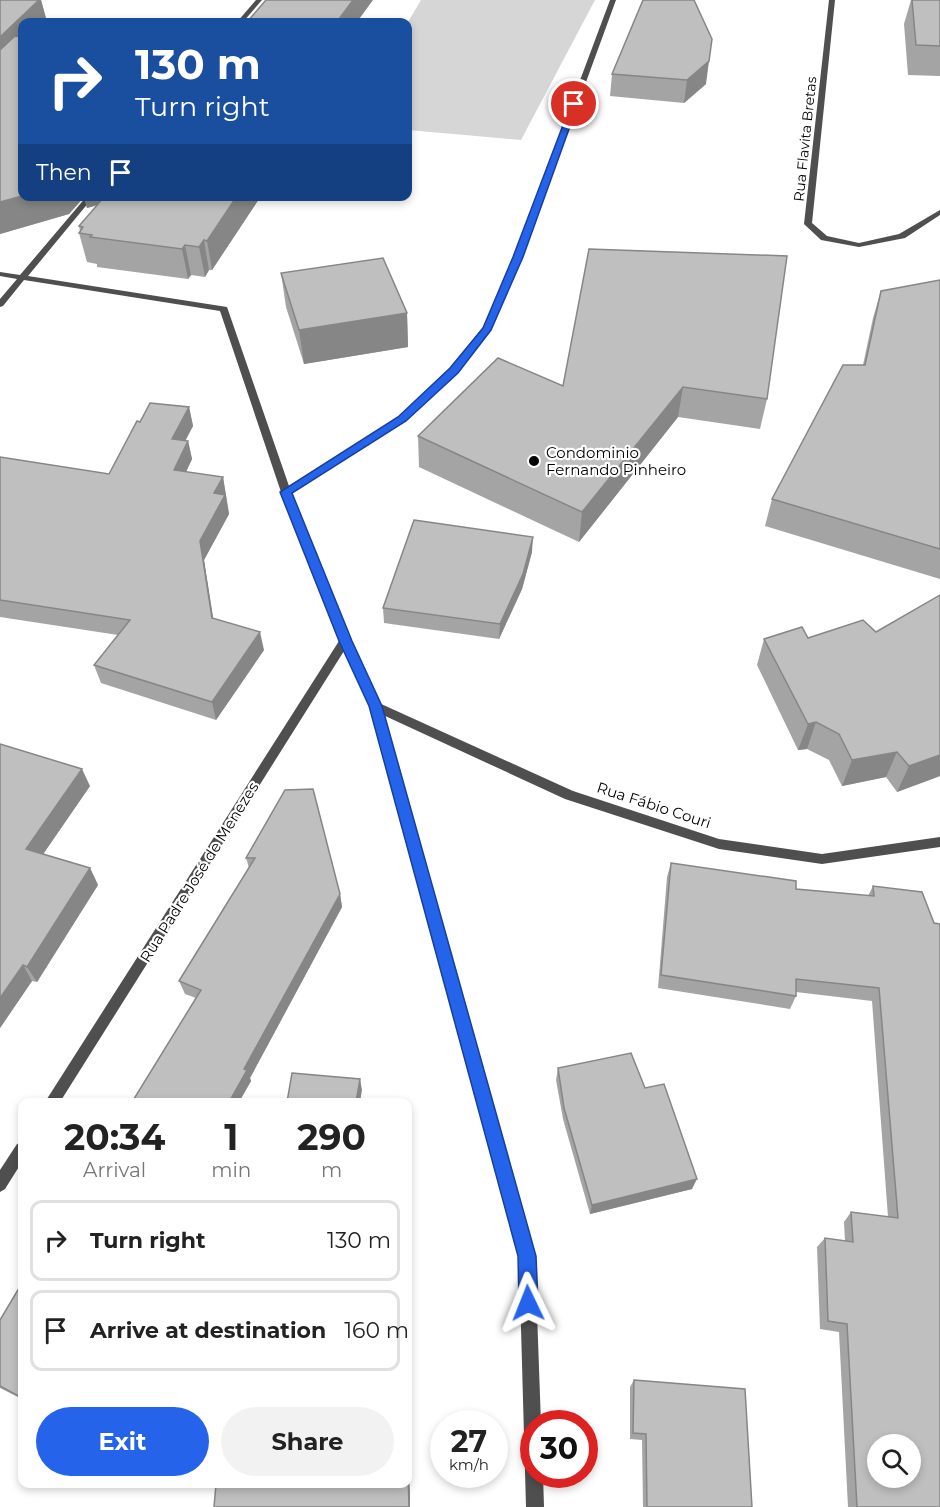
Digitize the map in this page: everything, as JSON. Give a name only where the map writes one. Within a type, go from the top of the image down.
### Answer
[{"type":"street","points":[[243,18],[259,0]]},
{"type":"street","points":[[286,492],[402,419],[454,370],[487,328],[518,257],[613,0]]},
{"type":"street","name":"Rua Flavita Bretas","points":[[832,0],[808,224],[824,238],[860,245],[902,236],[940,212]]},
{"type":"street","points":[[0,304],[87,201]]},
{"type":"street","points":[[0,274],[224,309],[286,492],[345,641],[375,706],[527,1256],[532,1410]]},
{"type":"street","name":"Rua Padre José de Menezes","points":[[55,1098],[345,641]]},
{"type":"street","name":"Rua Fábio Couri","points":[[375,706],[569,795],[719,844],[822,859],[940,842]]},
{"type":"street","points":[[0,1184],[18,1155]]},
{"type":"street","points":[[534,1488],[535,1507]]},
{"type":"shaded area","points":[[421,0],[595,0],[521,140],[412,130],[410,18]]},
{"type":"building","points":[[0,0],[39,0],[18,18],[0,37]]},
{"type":"building","points":[[266,0],[353,0],[340,18],[250,18]]},
{"type":"building","points":[[643,0],[694,0],[712,39],[709,61],[687,80],[612,74]]},
{"type":"building","points":[[912,0],[940,0],[940,46],[916,45]]},
{"type":"building","points":[[15,36],[18,36],[18,197],[0,202],[0,50]]},
{"type":"building","points":[[101,201],[234,201],[207,241],[204,240],[199,247],[185,245],[182,249],[90,237],[92,235],[79,233],[83,227],[79,226]]},
{"type":"building","points":[[589,249],[787,256],[767,399],[683,387],[582,512],[418,436],[498,358],[563,386]]},
{"type":"building","points":[[383,258],[407,313],[299,330],[281,273]]},
{"type":"building","points":[[940,280],[940,549],[772,499],[843,365],[865,365],[881,291]]},
{"type":"building","points":[[150,403],[189,407],[172,439],[188,441],[174,470],[223,477],[214,493],[225,495],[200,541],[212,618],[260,632],[212,702],[94,665],[130,620],[0,600],[0,457],[109,474],[137,421],[140,422]]},
{"type":"building","points":[[414,520],[533,537],[523,574],[500,624],[383,608]]},
{"type":"building","points":[[940,595],[940,755],[909,766],[897,752],[852,760],[839,734],[816,722],[808,724],[764,639],[802,627],[808,638],[863,620],[876,632]]},
{"type":"building","points":[[0,744],[82,769],[26,849],[90,868],[27,967],[23,965],[0,998]]},
{"type":"building","points":[[313,789],[340,894],[244,1069],[247,1070],[231,1098],[134,1098],[201,990],[179,981],[255,858],[246,858],[285,790]]},
{"type":"building","points":[[671,863],[796,881],[796,889],[874,896],[873,886],[922,892],[934,923],[940,924],[940,1507],[857,1507],[847,1324],[828,1321],[825,1238],[853,1242],[851,1212],[898,1218],[879,988],[796,979],[796,996],[661,975]]},
{"type":"building","points":[[631,1053],[645,1088],[664,1084],[697,1179],[592,1205],[564,1108],[558,1068]]},
{"type":"building","points":[[292,1073],[360,1079],[357,1098],[288,1098]]},
{"type":"building","points":[[18,1290],[18,1396],[0,1386],[0,1320]]},
{"type":"building","points":[[634,1380],[745,1389],[752,1507],[647,1507],[646,1434],[633,1433]]},
{"type":"building","points":[[216,1488],[408,1488],[409,1507],[214,1507]]},
{"type":"place","name":"Condominio Fernando Pinheiro","points":[[534,461]]},
{"type":"route","points":[[528,1303],[527,1256],[375,706],[345,641],[286,492],[402,419],[454,370],[487,328],[518,257],[574,104]]}]
